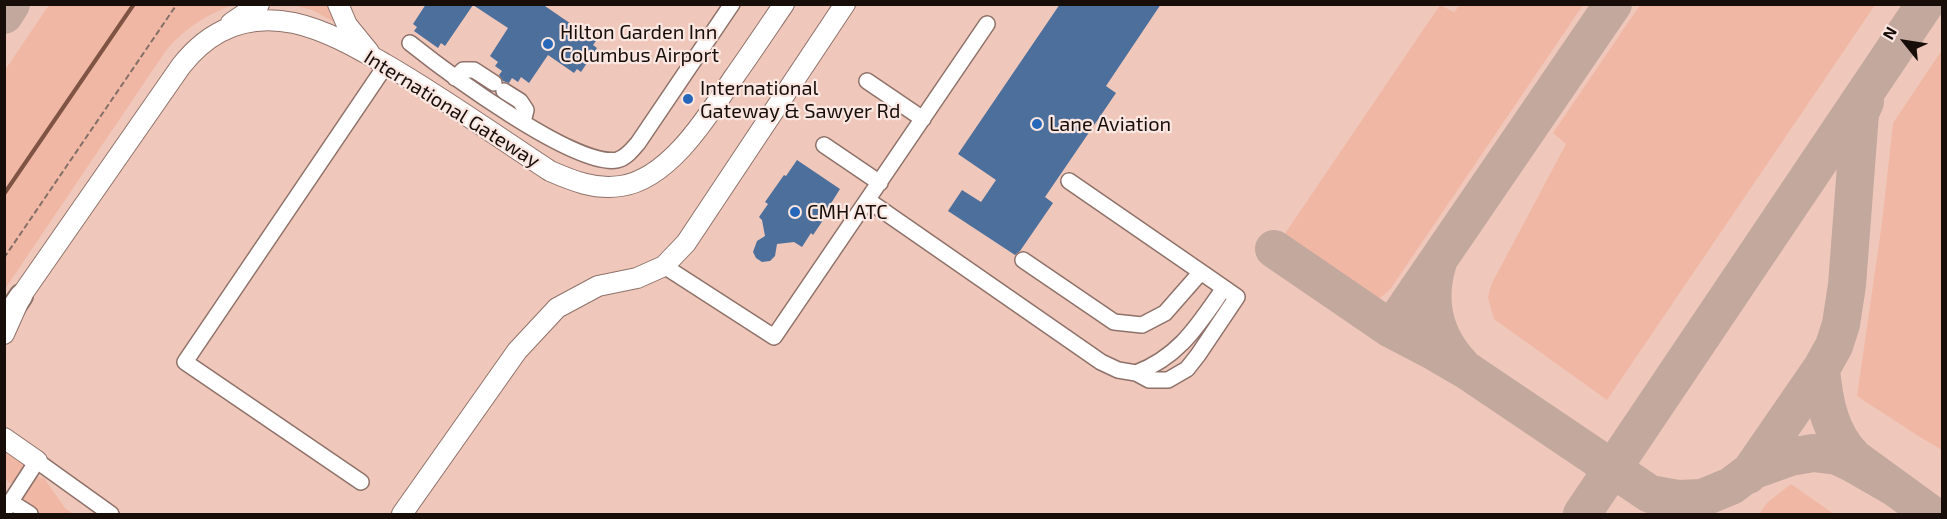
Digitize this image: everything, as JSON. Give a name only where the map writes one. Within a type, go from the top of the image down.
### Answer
[{"type":"highway","name":"International Gateway","points":[[4,321],[21,296]]},
{"type":"main road","points":[[219,31],[259,4]]},
{"type":"main road","points":[[338,4],[347,25],[380,61]]},
{"type":"main road","name":"International Gateway","points":[[21,296],[181,66],[195,50],[219,31],[258,22],[293,23],[329,35],[412,80],[550,171],[575,182],[592,186],[623,186],[659,168],[682,148],[709,115],[784,4]]},
{"type":"main road","points":[[402,514],[517,351],[558,308],[598,286],[637,278],[664,266],[687,241],[845,4]]},
{"type":"main road","points":[[4,334],[21,296]]},
{"type":"main road","points":[[4,438],[37,461]]},
{"type":"street","points":[[410,43],[455,78],[523,122],[569,148],[602,159],[618,160],[630,153],[638,143],[732,4]]},
{"type":"street","points":[[664,266],[774,337],[987,24]]},
{"type":"street","points":[[361,482],[185,362],[380,61]]},
{"type":"street","points":[[455,78],[463,70],[474,70],[520,101],[526,110],[523,122]]},
{"type":"street","points":[[867,81],[923,119]]},
{"type":"street","points":[[824,145],[880,183]]},
{"type":"street","points":[[868,201],[1101,362],[1118,370],[1136,373],[1149,380],[1168,380],[1187,369],[1237,297],[1069,181]]},
{"type":"street","points":[[1023,260],[1114,322],[1142,324],[1164,313],[1202,272]]},
{"type":"street","points":[[1136,373],[1155,366],[1174,352],[1199,324],[1224,288]]},
{"type":"street","points":[[30,514],[8,507],[37,461],[111,514]]},
{"type":"path","points":[[4,258],[177,4]]},
{"type":"shaded area","points":[[4,5],[1942,5],[1942,514],[5,514]]},
{"type":"shaded area","points":[[49,5],[233,5],[197,22],[167,49],[5,289],[5,70]]},
{"type":"shaded area","points":[[292,5],[333,5],[340,25],[312,10]]},
{"type":"shaded area","points":[[1440,5],[1454,12],[1460,5],[1583,5],[1391,288],[1380,298],[1369,299],[1283,243],[1282,238]]},
{"type":"shaded area","points":[[1640,5],[1875,5],[1607,400],[1494,319],[1488,298],[1491,285],[1566,144],[1553,133]]},
{"type":"shaded area","points":[[1942,50],[1942,450],[1857,396],[1882,223],[1893,123]]},
{"type":"shaded area","points":[[4,452],[24,465],[14,482],[10,483],[5,479]]},
{"type":"shaded area","points":[[38,477],[44,478],[65,508],[73,514],[41,514],[22,501],[27,486]]},
{"type":"shaded area","points":[[1791,484],[1834,514],[1759,514],[1768,502]]},
{"type":"building","name":"Hilton Garden Inn Columbus Airport","points":[[426,4],[542,4],[596,41],[593,45],[597,48],[581,72],[577,69],[574,73],[548,55],[529,83],[521,77],[518,82],[512,78],[509,83],[503,81],[499,75],[502,71],[495,66],[498,62],[490,56],[508,28],[473,5],[445,46],[441,43],[438,48],[414,31],[417,27],[413,24]]},
{"type":"building","points":[[1060,4],[1161,4],[1106,86],[1116,93],[1045,197],[1053,203],[1015,255],[948,211],[962,190],[981,202],[996,180],[958,154]]},
{"type":"building","name":"CMH ATC","points":[[797,160],[840,189],[830,205],[832,207],[802,247],[794,242],[777,244],[775,256],[770,261],[762,262],[753,252],[757,241],[765,236],[762,220],[759,217],[768,204],[765,202]]},
{"type":"waterway","points":[[4,194],[134,4]]},
{"type":"taxiway","points":[[4,15],[11,4]]},
{"type":"taxiway","points":[[1391,329],[1613,4]]},
{"type":"taxiway","points":[[1582,514],[1925,4]]},
{"type":"taxiway","points":[[1748,475],[1821,369],[1834,346],[1841,324],[1847,285],[1860,113],[1865,102]]},
{"type":"taxiway","points":[[1274,249],[1391,329],[1466,370],[1650,494],[1678,499],[1702,498],[1731,486],[1751,471],[1790,457],[1813,453],[1837,456],[1892,486]]},
{"type":"taxiway","points":[[1438,262],[1433,290],[1435,317],[1444,342],[1461,365]]},
{"type":"taxiway","points":[[1821,369],[1830,417],[1846,449],[1854,458],[1931,514]]},
{"type":"place","name":"Hilton Garden Inn Columbus Airport","points":[[548,44]]},
{"type":"place","name":"International Gateway & Sawyer Rd","points":[[688,99]]},
{"type":"place","name":"Lane Aviation","points":[[1037,124]]},
{"type":"place","name":"CMH ATC","points":[[795,212]]}]
